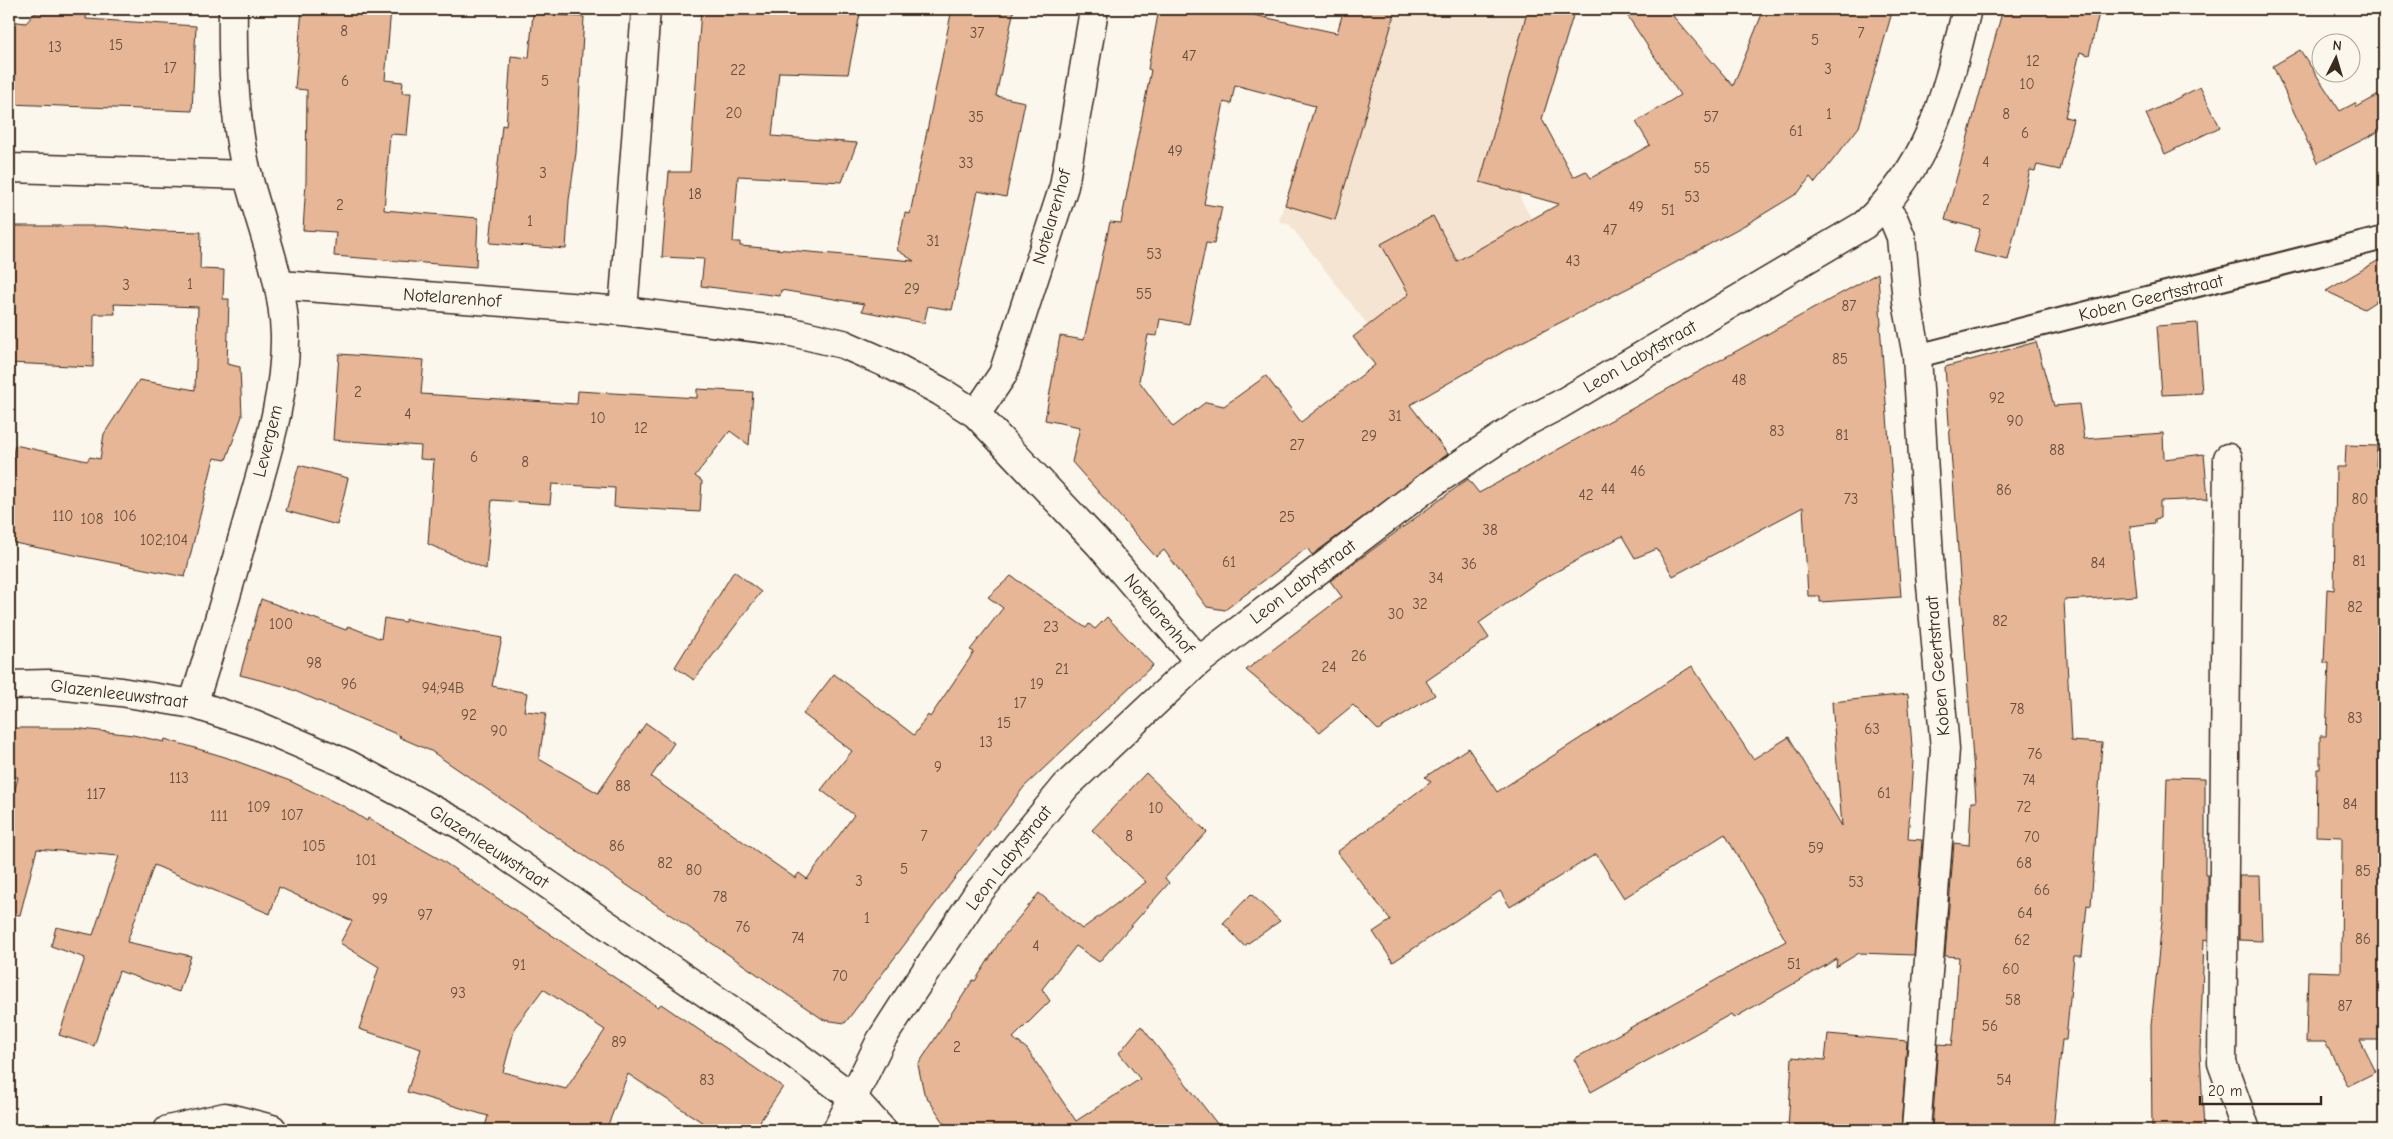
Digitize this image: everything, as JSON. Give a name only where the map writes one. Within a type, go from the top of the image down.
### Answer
[{"type":"street","name":"Levergem","points":[[193,704],[268,446],[282,384],[285,335],[280,286],[248,176],[238,122],[232,48],[233,9]]},
{"type":"street","points":[[623,311],[646,9]]},
{"type":"street","name":"Notelarenhof","points":[[976,414],[1003,374],[1064,186],[1094,16],[1092,9]]},
{"type":"street","name":"Leon Labytstraat","points":[[838,1130],[880,1040],[978,893],[1066,786],[1199,661],[1442,477],[1520,425],[1559,405],[1864,225],[1884,207],[1902,184],[1928,138],[1944,101],[1968,9]]},
{"type":"street","points":[[9,168],[248,176]]},
{"type":"street","name":"Koben Geertstraat","points":[[1884,207],[1894,220],[1901,237],[1907,302],[1917,356],[1930,574],[1945,749],[1916,1130]]},
{"type":"street","name":"Notelarenhof","points":[[280,286],[623,311],[792,332],[843,344],[894,366],[940,391],[976,414],[1099,544],[1199,661]]},
{"type":"street","points":[[2228,458],[2222,1063],[2246,1130]]},
{"type":"street","name":"Glazenleeuwstraat","points":[[9,685],[57,685],[121,692],[193,704],[254,724],[347,764],[463,826],[788,1050],[852,1098],[882,1130]]},
{"type":"street","points":[[168,1130],[225,1117],[272,1129]]},
{"type":"lane","name":"Koben Geertsstraat","points":[[1917,356],[2384,238]]},
{"type":"shaded area","points":[[1344,9],[1575,9],[1520,198],[1584,311],[1423,396],[1290,225],[1279,221]]},
{"type":"building","points":[[66,9],[87,9],[86,19],[196,26],[192,111],[9,104],[9,21],[26,23],[35,13]]},
{"type":"building","points":[[302,9],[391,9],[385,80],[403,82],[402,93],[411,93],[407,135],[390,134],[384,210],[478,218],[476,267],[334,256],[336,232],[303,230],[306,182],[307,90],[295,89]]},
{"type":"building","points":[[701,9],[797,9],[860,14],[848,74],[779,72],[772,136],[857,143],[842,182],[738,176],[733,242],[740,242],[740,246],[914,261],[897,250],[905,213],[910,214],[952,9],[1014,9],[996,96],[1025,102],[1006,197],[978,191],[952,310],[928,306],[924,323],[862,311],[864,304],[781,290],[780,296],[701,286],[704,259],[662,257],[669,172],[690,172]]},
{"type":"building","points":[[1159,9],[1226,9],[1337,33],[1344,9],[1396,9],[1335,220],[1285,205],[1315,106],[1235,85],[1231,104],[1224,102],[1204,204],[1222,207],[1214,244],[1206,243],[1189,324],[1160,319],[1157,336],[1148,335],[1139,381],[1173,427],[1206,402],[1224,406],[1266,376],[1301,422],[1375,365],[1353,337],[1409,294],[1381,244],[1433,216],[1457,261],[1559,204],[1480,182],[1528,9],[1575,9],[1542,119],[1573,177],[1586,171],[1591,178],[1650,145],[1636,122],[1680,95],[1623,9],[1667,9],[1733,86],[1764,9],[1893,9],[1859,127],[1815,183],[1810,177],[1798,193],[1752,221],[1642,281],[1506,350],[1410,405],[1448,454],[1312,555],[1307,548],[1225,610],[1207,607],[1164,550],[1156,557],[1072,462],[1080,427],[1045,420],[1060,336],[1084,340],[1110,222],[1121,223],[1151,70],[1148,69]]},
{"type":"building","points":[[2003,9],[2100,9],[2089,55],[2080,52],[2065,117],[2073,119],[2060,170],[2037,165],[2035,171],[2030,170],[2008,260],[1974,252],[1980,229],[1945,220]]},
{"type":"building","points":[[533,13],[584,17],[576,153],[569,200],[566,249],[490,243],[502,125],[506,126],[511,56],[529,58]]},
{"type":"building","points":[[2300,50],[2310,65],[2310,82],[2321,82],[2340,111],[2355,103],[2357,107],[2384,92],[2384,129],[2317,163],[2273,66]]},
{"type":"building","points":[[2200,87],[2220,127],[2165,154],[2146,114]]},
{"type":"building","points":[[9,226],[105,226],[159,231],[201,232],[200,269],[224,270],[223,299],[229,299],[227,364],[240,367],[242,416],[226,460],[214,458],[185,577],[9,542],[9,476],[15,445],[87,461],[90,457],[100,459],[104,434],[139,380],[195,390],[198,307],[114,304],[115,314],[94,314],[93,367],[9,363]]},
{"type":"building","points":[[2384,257],[2384,296],[2364,309],[2326,291]]},
{"type":"building","points":[[1878,273],[1880,325],[1901,597],[1820,602],[1820,596],[1808,596],[1803,507],[1673,576],[1657,549],[1635,558],[1622,536],[1539,581],[1479,623],[1489,638],[1426,681],[1435,695],[1378,730],[1353,705],[1320,732],[1246,670],[1342,597],[1330,581],[1468,479],[1479,493]]},
{"type":"building","points":[[2197,323],[2202,393],[2162,395],[2157,326]]},
{"type":"building","points":[[2036,342],[2054,406],[2079,404],[2084,439],[2163,433],[2164,459],[2204,454],[2208,499],[2160,501],[2160,518],[2155,519],[2155,523],[2130,526],[2137,596],[2064,600],[2071,741],[2102,743],[2091,906],[2087,905],[2082,956],[2074,956],[2066,1040],[2062,1040],[2053,1130],[1932,1130],[1938,1044],[1952,1045],[1954,1030],[1959,957],[1945,956],[1954,843],[1969,845],[1971,802],[1976,802],[1945,367]]},
{"type":"building","points":[[339,354],[424,360],[421,394],[577,404],[578,391],[697,398],[697,389],[753,392],[749,445],[730,431],[695,476],[702,481],[700,512],[614,507],[615,488],[552,484],[550,504],[492,500],[486,569],[428,544],[434,460],[420,459],[421,446],[333,440]]},
{"type":"building","points":[[2346,445],[2377,446],[2376,466],[2384,466],[2384,1040],[2360,1040],[2376,1072],[2348,1086],[2325,1042],[2306,1042],[2308,971],[2341,972],[2342,837],[2316,836],[2317,769],[2320,769],[2320,736],[2326,736],[2329,663],[2324,663],[2327,589],[2334,590],[2336,467],[2345,467]]},
{"type":"building","points":[[299,465],[348,478],[337,525],[286,511]]},
{"type":"building","points":[[734,571],[761,592],[694,680],[675,667]]},
{"type":"building","points":[[1011,576],[1086,628],[1089,624],[1095,629],[1107,617],[1153,665],[1024,787],[845,1023],[824,1020],[431,751],[399,737],[401,736],[283,686],[240,675],[261,599],[346,630],[348,626],[381,639],[384,618],[405,622],[406,619],[502,638],[492,686],[527,693],[524,711],[546,713],[539,759],[598,793],[646,723],[674,743],[651,777],[795,878],[799,873],[807,879],[854,815],[821,790],[852,751],[803,714],[834,674],[914,735],[928,715],[930,717],[974,652],[970,650],[1003,608],[988,597]]},
{"type":"building","points":[[1692,666],[1753,759],[1789,737],[1842,826],[1832,702],[1908,694],[1913,760],[1908,839],[1922,840],[1914,955],[1859,953],[1836,967],[1837,959],[1734,1018],[1731,1014],[1591,1092],[1574,1059],[1786,941],[1725,834],[1624,898],[1596,854],[1510,907],[1500,891],[1393,962],[1373,932],[1391,920],[1337,852],[1431,782],[1425,777],[1468,748],[1497,792]]},
{"type":"building","points":[[9,728],[74,728],[133,735],[164,742],[165,739],[225,757],[290,781],[345,807],[367,821],[368,818],[441,860],[658,1007],[661,1004],[783,1087],[754,1130],[714,1130],[628,1074],[606,1130],[484,1130],[488,1116],[407,1092],[421,1049],[359,1029],[379,967],[340,943],[352,921],[279,887],[270,914],[154,865],[127,942],[191,956],[179,992],[119,971],[94,1046],[59,1035],[85,958],[51,946],[56,927],[93,935],[119,856],[37,849],[20,915],[9,914],[9,814],[18,777],[9,777]],"holes":[[[543,989],[605,1030],[566,1089],[503,1072],[515,1027]]]},
{"type":"building","points":[[1146,773],[1207,832],[1165,878],[1169,883],[1099,962],[1076,946],[1042,989],[1050,1001],[1013,1038],[1027,1049],[1076,1121],[1140,1079],[1119,1053],[1141,1026],[1222,1130],[949,1130],[924,1093],[918,1065],[1003,937],[1039,893],[1082,929],[1146,882],[1092,830]]},
{"type":"building","points":[[2167,777],[2205,778],[2205,875],[2208,875],[2208,940],[2204,939],[2200,1052],[2204,1130],[2152,1130],[2151,1026],[2163,912]]},
{"type":"building","points":[[2239,876],[2260,876],[2262,941],[2239,940]]},
{"type":"building","points":[[1251,894],[1280,921],[1244,946],[1223,923]]},
{"type":"building","points":[[1828,1034],[1907,1041],[1901,1130],[1788,1130],[1792,1057],[1825,1060]]}]
